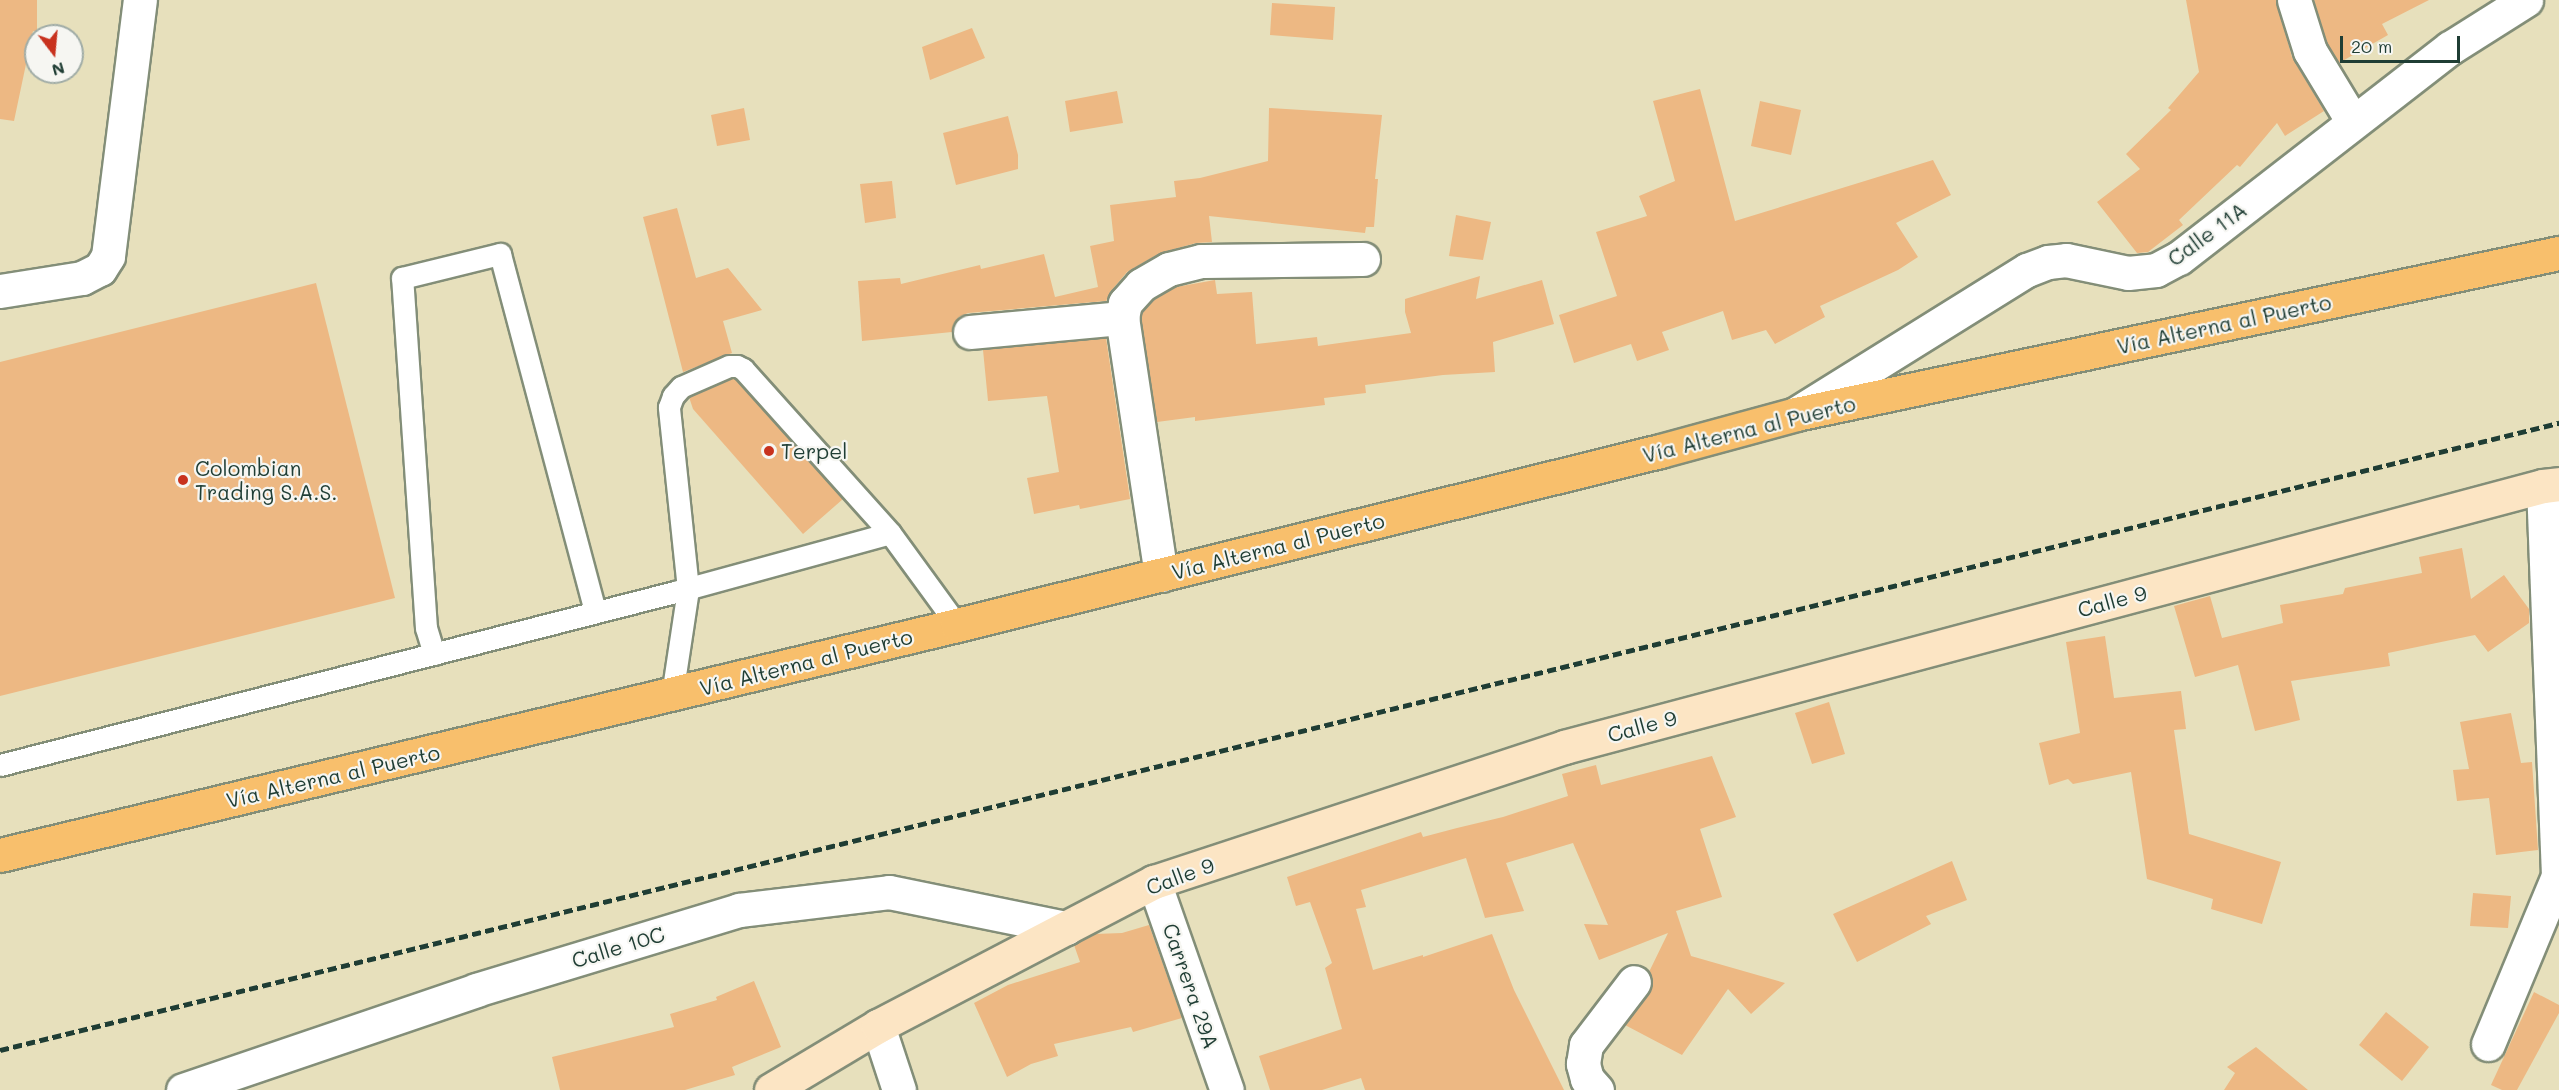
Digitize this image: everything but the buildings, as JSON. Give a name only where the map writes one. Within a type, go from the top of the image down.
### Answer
[{"type":"main road","name":"Vía Alterna al Puerto","points":[[0,855],[672,695],[1660,452],[1796,414],[2559,253]]},
{"type":"street","points":[[0,291],[82,278],[100,269],[108,256],[140,0]]},
{"type":"street","points":[[2294,0],[2310,51],[2353,122]]},
{"type":"street","name":"Calle 11A","points":[[1796,414],[2027,270],[2048,262],[2066,260],[2128,273],[2156,270],[2179,258],[2450,48],[2526,0]]},
{"type":"street","points":[[1161,574],[1122,318],[1125,303],[1141,285],[1169,269],[1201,261],[1363,259]]},
{"type":"street","points":[[970,332],[1122,318]]},
{"type":"street","points":[[2488,1044],[2558,876],[2551,485]]},
{"type":"street","name":"Calle 9","points":[[771,1090],[878,1026],[1154,882],[1564,747],[2551,485]]},
{"type":"street","name":"Carrera 29A","points":[[1154,882],[1227,1090]]},
{"type":"street","name":"Calle 10C","points":[[183,1090],[476,990],[739,910],[889,892],[1066,928]]},
{"type":"street","points":[[1597,1090],[1587,1078],[1583,1064],[1586,1045],[1635,982]]},
{"type":"street","points":[[878,1026],[899,1090]]},
{"type":"lane","points":[[434,654],[426,628],[402,278],[500,254],[595,612]]},
{"type":"lane","points":[[672,695],[688,589],[669,407],[673,396],[681,387],[729,366],[743,369],[890,533],[957,625]]},
{"type":"lane","points":[[0,765],[688,589],[890,533]]},
{"type":"railway","points":[[0,1050],[2559,423]]},
{"type":"place","name":"Terpel","points":[[769,451]]},
{"type":"place","name":"Colombian Trading S.A.S.","points":[[183,480]]}]
